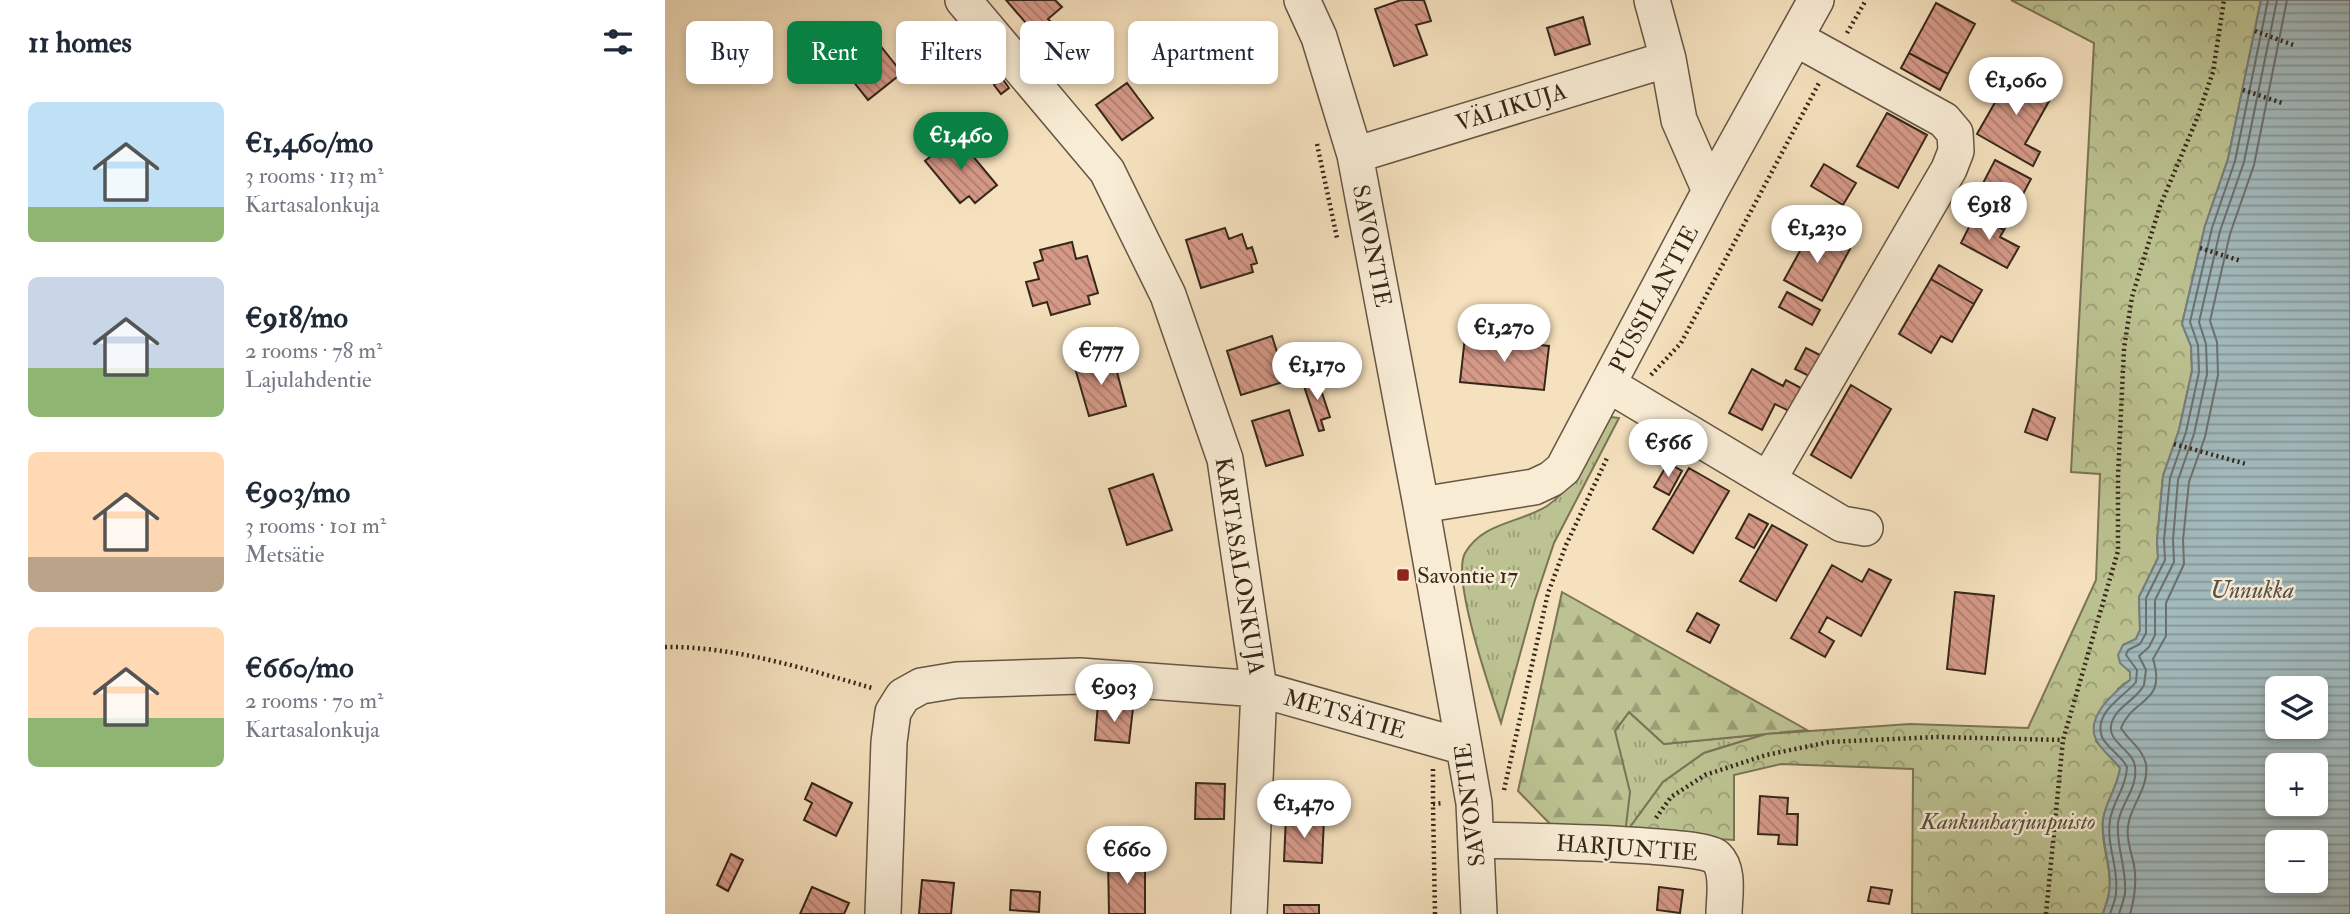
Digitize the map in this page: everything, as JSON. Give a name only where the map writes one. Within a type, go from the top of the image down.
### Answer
[{"type":"street","name":"KARTASALONKUJA","points":[[963,0],[1107,171],[1168,295],[1225,459],[1259,689],[1249,914]]},
{"type":"street","name":"SAVONTIE","points":[[1302,0],[1319,37],[1355,155],[1421,505],[1449,743],[1474,803],[1479,914]]},
{"type":"street","points":[[1652,0],[1668,59],[1679,120],[1710,191]]},
{"type":"street","name":"PUSSILANTIE","points":[[1421,505],[1534,487],[1551,479],[1563,469],[1710,191],[1817,0]]},
{"type":"street","points":[[1768,480],[1949,169],[1956,151],[1955,133],[1944,120],[1795,38]]},
{"type":"street","name":"VÄLIKUJA","points":[[1355,155],[1668,59]]},
{"type":"street","points":[[1609,385],[1842,524],[1865,528]]},
{"type":"street","name":"METSÄTIE","points":[[903,696],[921,686],[957,680],[1080,676],[1259,689],[1449,743]]},
{"type":"street","points":[[883,914],[889,741],[893,712],[903,696]]},
{"type":"street","name":"HARJUNTIE","points":[[1477,840],[1646,846],[1705,852],[1716,856],[1724,868],[1724,914]]},
{"type":"path","points":[[2046,914],[2063,740],[2118,551],[2118,476],[2124,348],[2132,298],[2160,206],[2196,121],[2213,72],[2224,0]]},
{"type":"path","points":[[2255,31],[2296,46]]},
{"type":"path","points":[[2243,90],[2282,103]]},
{"type":"path","points":[[1317,143],[1337,239]]},
{"type":"path","points":[[2200,247],[2241,261]]},
{"type":"path","points":[[2174,444],[2246,464]]},
{"type":"path","points":[[665,647],[695,646],[777,662],[903,696]]},
{"type":"path","points":[[1646,846],[1657,814],[1671,797],[1705,775],[1766,755],[1829,742],[1937,737],[2063,740]]},
{"type":"path","points":[[1435,914],[1433,804],[1449,743]]},
{"type":"path","points":[[1433,804],[1474,803]]},
{"type":"green space","name":"Kankunharjunpuisto","points":[[2011,0],[2261,0],[2228,159],[2205,226],[2182,324],[2191,346],[2192,371],[2179,430],[2163,476],[2158,558],[2139,597],[2140,630],[2136,639],[2123,645],[2121,663],[2130,672],[2130,680],[2118,689],[2096,741],[2120,768],[2103,820],[2110,884],[2103,914],[1912,914],[1913,769],[1781,764],[1734,775],[1734,840],[1625,834],[1663,782],[1704,753],[1766,734],[1910,724],[2028,728],[2096,580],[2100,474],[2071,472],[2094,43]]},
{"type":"green space","points":[[1611,417],[1619,418],[1554,543],[1535,600],[1501,723],[1468,610],[1463,586],[1462,566],[1465,553],[1482,535],[1492,529],[1536,512],[1556,499],[1573,479]]},
{"type":"green space","points":[[1562,592],[1807,730],[1664,744],[1629,712],[1615,731],[1630,792],[1625,834],[1552,826],[1518,791]]},
{"type":"green space","points":[[1629,712],[1664,744],[1766,734],[1704,753],[1663,782],[1625,834],[1615,731]]},
{"type":"water","name":"Unnukka","points":[[2261,0],[2350,0],[2350,914],[2103,914],[2110,884],[2103,820],[2120,768],[2098,743],[2094,725],[2108,699],[2130,680],[2130,672],[2120,663],[2118,655],[2123,645],[2136,639],[2140,630],[2139,597],[2158,558],[2163,476],[2179,430],[2192,371],[2191,346],[2182,324],[2205,226],[2228,159]]},
{"type":"building","points":[[1006,0],[1055,0],[1062,7],[1048,19],[1050,21],[1024,21]]},
{"type":"building","points":[[1401,0],[1424,0],[1431,21],[1416,25],[1427,55],[1394,66],[1375,9]]},
{"type":"building","points":[[1936,3],[1975,24],[1948,74],[1909,53]]},
{"type":"building","points":[[1583,17],[1590,44],[1555,55],[1547,28]]},
{"type":"building","points":[[882,48],[896,65],[896,78],[868,100],[855,84],[882,84]]},
{"type":"building","points":[[1909,53],[1948,74],[1940,90],[1901,68]]},
{"type":"building","points":[[2013,71],[2053,94],[2025,144],[2040,152],[2033,166],[1977,134]]},
{"type":"building","points":[[1127,83],[1153,118],[1122,140],[1096,105]]},
{"type":"building","points":[[1006,84],[1009,88],[1001,94],[994,85]]},
{"type":"building","points":[[1887,113],[1927,135],[1898,188],[1857,166]]},
{"type":"building","points":[[956,136],[997,185],[975,203],[969,196],[960,203],[925,161]]},
{"type":"building","points":[[1995,160],[2031,179],[2004,230],[1968,212]]},
{"type":"building","points":[[1824,164],[1856,183],[1843,205],[1811,186]]},
{"type":"building","points":[[1975,215],[2004,230],[2000,237],[2019,247],[2007,268],[1961,243]]},
{"type":"building","points":[[1225,228],[1229,239],[1242,234],[1247,249],[1252,247],[1257,263],[1251,265],[1253,272],[1201,288],[1186,240]]},
{"type":"building","points":[[1812,229],[1850,249],[1822,301],[1784,280]]},
{"type":"building","points":[[1072,242],[1076,259],[1087,256],[1098,293],[1088,296],[1090,304],[1051,315],[1047,302],[1033,306],[1026,282],[1039,279],[1034,263],[1043,260],[1040,250]]},
{"type":"building","points":[[1939,265],[1982,290],[1974,304],[1931,279]]},
{"type":"building","points":[[1931,279],[1974,304],[1952,342],[1941,336],[1931,353],[1899,334]]},
{"type":"building","points":[[1787,292],[1820,310],[1812,325],[1779,307]]},
{"type":"building","points":[[1272,336],[1286,381],[1241,395],[1227,351]]},
{"type":"building","points":[[1465,337],[1549,346],[1544,390],[1460,382]]},
{"type":"building","points":[[1806,348],[1822,356],[1811,377],[1795,369]]},
{"type":"building","points":[[1113,357],[1126,406],[1089,416],[1075,368]]},
{"type":"building","points":[[1752,369],[1783,386],[1786,380],[1801,388],[1789,411],[1775,404],[1762,430],[1729,413]]},
{"type":"building","points":[[1317,378],[1330,417],[1321,420],[1324,430],[1319,431],[1303,383]]},
{"type":"building","points":[[1851,385],[1891,409],[1851,478],[1811,455]]},
{"type":"building","points":[[2033,409],[2055,418],[2047,440],[2025,432]]},
{"type":"building","points":[[1289,410],[1303,455],[1266,466],[1252,421]]},
{"type":"building","points":[[1668,463],[1682,471],[1669,495],[1654,487]]},
{"type":"building","points":[[1689,468],[1729,491],[1693,553],[1653,529]]},
{"type":"building","points":[[1153,474],[1172,530],[1127,545],[1109,489]]},
{"type":"building","points":[[1749,514],[1768,524],[1754,548],[1736,538]]},
{"type":"building","points":[[1772,525],[1807,545],[1776,601],[1740,581]]},
{"type":"building","points":[[1832,565],[1862,582],[1869,569],[1891,580],[1861,636],[1827,617],[1819,632],[1834,641],[1825,657],[1791,638]]},
{"type":"building","points":[[1955,592],[1994,596],[1985,674],[1947,669]]},
{"type":"building","points":[[1697,613],[1719,625],[1710,643],[1687,631]]},
{"type":"building","points":[[1098,704],[1133,708],[1129,743],[1095,740]]},
{"type":"building","points":[[812,783],[852,803],[836,836],[804,820],[812,803],[805,799]]},
{"type":"building","points":[[1196,783],[1225,784],[1224,819],[1195,819]]},
{"type":"building","points":[[1760,796],[1788,798],[1787,814],[1798,814],[1797,845],[1778,844],[1779,835],[1758,834]]},
{"type":"building","points":[[1286,817],[1324,819],[1322,863],[1284,861]]},
{"type":"building","points":[[731,854],[743,860],[728,891],[717,885]]},
{"type":"building","points":[[1145,857],[1145,914],[1109,914],[1108,858]]},
{"type":"building","points":[[922,880],[954,883],[951,914],[919,914]]},
{"type":"building","points":[[812,887],[849,903],[844,914],[800,914]]},
{"type":"building","points":[[1659,887],[1683,890],[1680,913],[1657,910]]},
{"type":"building","points":[[1871,887],[1892,890],[1889,904],[1868,901]]},
{"type":"building","points":[[1011,890],[1040,892],[1039,912],[1010,910]]},
{"type":"building","points":[[1284,905],[1319,905],[1319,914],[1284,914]]},
{"type":"place","name":"Savontie 17","points":[[1403,575]]}]
